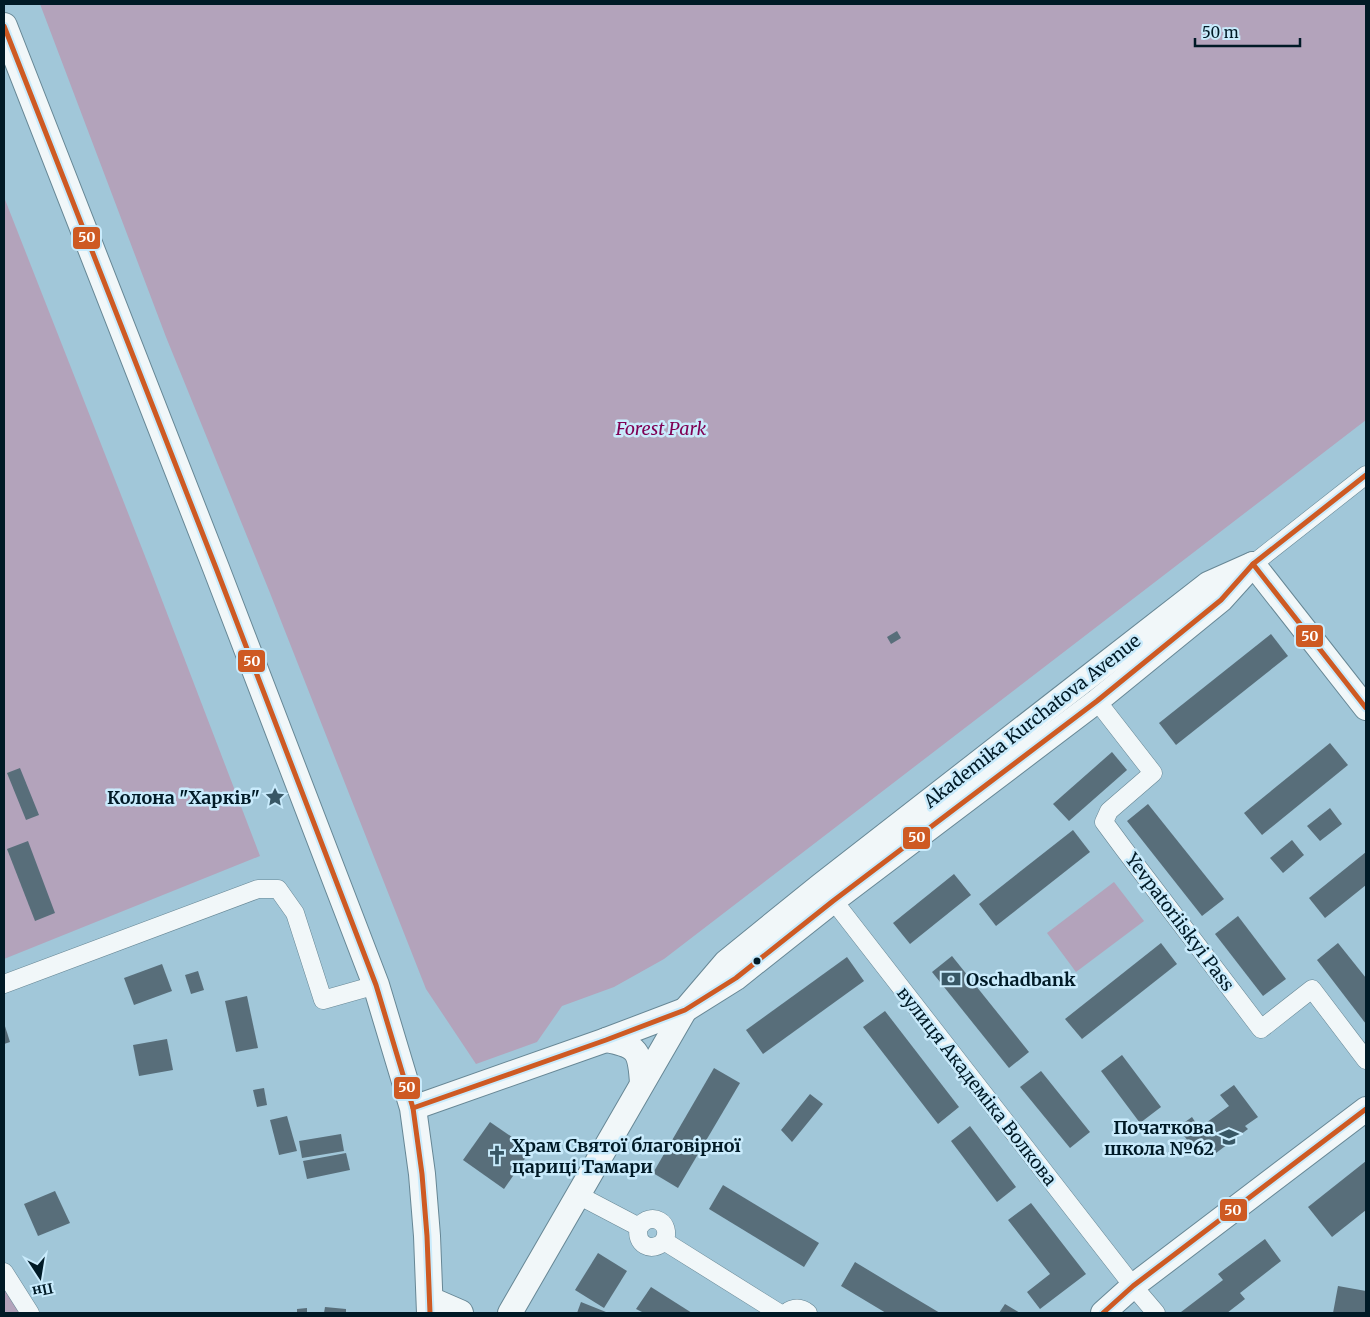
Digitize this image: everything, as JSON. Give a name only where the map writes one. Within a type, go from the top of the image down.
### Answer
[{"type":"main road","points":[[4,26],[376,985],[413,1108],[422,1174],[430,1307],[460,1313]]},
{"type":"street","name":"Akademika Kurchatova Avenue","points":[[510,1313],[686,1010],[726,962],[827,893],[1097,701],[1221,600],[1253,564],[1366,475]]},
{"type":"street","points":[[1253,564],[1366,708]]},
{"type":"street","name":"Akademika Kurchatova Avenue","points":[[827,893],[1208,584],[1253,564]]},
{"type":"street","name":"Yevpatoriiskyi Pass","points":[[1097,701],[1153,773],[1109,810],[1104,822],[1261,1029],[1312,989],[1366,1060]]},
{"type":"street","points":[[4,984],[258,889],[278,889],[295,913],[322,1000],[376,985]]},
{"type":"street","name":"вулиця Академіка Волкова","points":[[827,893],[1156,1313]]},
{"type":"street","points":[[413,1108],[686,1010]]},
{"type":"street","points":[[606,1040],[618,1042],[633,1049],[641,1061],[642,1084]]},
{"type":"street","points":[[1103,1313],[1133,1286],[1366,1109]]},
{"type":"street","points":[[578,1195],[639,1227],[639,1240],[646,1246],[659,1246],[664,1241],[779,1313]]},
{"type":"street","points":[[4,1272],[30,1313]]},
{"type":"street","points":[[786,1313],[796,1308],[808,1313]]},
{"type":"green space","name":"Forest Park","points":[[40,4],[1366,4],[1366,420],[664,959],[614,987],[562,1006],[537,1042],[476,1064],[426,989],[270,593],[166,337]]},
{"type":"green space","points":[[4,197],[260,856],[4,959]]},
{"type":"green space","points":[[1114,882],[1144,921],[1076,972],[1047,933]]},
{"type":"green space","points":[[4,1287],[40,1313],[4,1313]]},
{"type":"building","points":[[897,631],[901,638],[891,644],[887,637]]},
{"type":"building","points":[[1271,634],[1288,656],[1176,745],[1159,723]]},
{"type":"building","points":[[1330,743],[1348,765],[1262,835],[1244,813]]},
{"type":"building","points":[[1112,752],[1127,770],[1069,821],[1053,804]]},
{"type":"building","points":[[20,768],[39,815],[26,820],[7,773]]},
{"type":"building","points":[[1148,804],[1224,899],[1202,916],[1127,821]]},
{"type":"building","points":[[1330,808],[1342,824],[1320,841],[1307,826]]},
{"type":"building","points":[[1073,830],[1090,852],[996,926],[979,904]]},
{"type":"building","points":[[1292,840],[1304,855],[1283,873],[1270,858]]},
{"type":"building","points":[[28,841],[55,913],[35,921],[7,849]]},
{"type":"building","points":[[1366,852],[1366,885],[1325,918],[1309,898]]},
{"type":"building","points":[[954,874],[971,895],[910,944],[893,923]]},
{"type":"building","points":[[1238,916],[1286,979],[1263,996],[1215,934]]},
{"type":"building","points":[[1161,943],[1177,964],[1082,1039],[1065,1019]]},
{"type":"building","points":[[1338,943],[1366,978],[1366,1024],[1317,960]]},
{"type":"building","points":[[952,956],[1029,1052],[1009,1068],[932,972]]},
{"type":"building","points":[[847,957],[864,981],[763,1054],[746,1030]]},
{"type":"building","points":[[162,964],[172,991],[134,1005],[124,978]]},
{"type":"building","points":[[198,971],[204,990],[191,994],[185,975]]},
{"type":"building","points":[[247,996],[258,1048],[236,1052],[225,1001]]},
{"type":"building","points":[[885,1011],[959,1107],[938,1124],[863,1027]]},
{"type":"building","points":[[4,1023],[10,1042],[4,1044]]},
{"type":"building","points":[[167,1039],[173,1070],[139,1076],[133,1045]]},
{"type":"building","points":[[1122,1055],[1161,1107],[1140,1123],[1101,1071]]},
{"type":"building","points":[[714,1068],[740,1083],[678,1188],[653,1173]]},
{"type":"building","points":[[1041,1071],[1090,1132],[1070,1148],[1020,1087]]},
{"type":"building","points":[[1234,1085],[1258,1117],[1245,1126],[1248,1129],[1216,1153],[1212,1148],[1199,1157],[1178,1127],[1192,1117],[1199,1128],[1229,1106],[1220,1095]]},
{"type":"building","points":[[264,1088],[267,1105],[257,1107],[253,1090]]},
{"type":"building","points":[[810,1094],[823,1104],[792,1142],[781,1130]]},
{"type":"building","points":[[287,1116],[297,1151],[279,1155],[270,1120]]},
{"type":"building","name":"Храм Святої благовірної цариці Тамари","points":[[490,1122],[531,1150],[504,1189],[463,1160]]},
{"type":"building","points":[[970,1126],[1016,1187],[997,1202],[951,1141]]},
{"type":"building","points":[[341,1134],[344,1151],[302,1158],[299,1141]]},
{"type":"building","points":[[346,1153],[350,1170],[307,1179],[303,1161]]},
{"type":"building","points":[[1366,1161],[1366,1210],[1332,1237],[1308,1207]]},
{"type":"building","points":[[723,1185],[819,1243],[804,1267],[709,1209]]},
{"type":"building","points":[[55,1191],[70,1223],[38,1236],[24,1204]]},
{"type":"building","points":[[1031,1203],[1086,1274],[1040,1309],[1027,1292],[1050,1274],[1008,1220]]},
{"type":"building","points":[[1265,1239],[1281,1261],[1240,1293],[1245,1299],[1227,1313],[1181,1312],[1223,1280],[1218,1274]]},
{"type":"building","points":[[598,1253],[627,1271],[604,1308],[575,1290]]},
{"type":"building","points":[[855,1262],[940,1313],[886,1313],[841,1286]]},
{"type":"building","points":[[1338,1286],[1366,1291],[1366,1313],[1333,1313]]},
{"type":"building","points":[[651,1287],[692,1313],[644,1313],[636,1309]]},
{"type":"building","points":[[581,1302],[606,1312],[606,1313],[577,1313]]},
{"type":"building","points":[[1005,1304],[1020,1313],[999,1313]]},
{"type":"building","points":[[325,1307],[346,1309],[346,1313],[324,1313]]},
{"type":"building","points":[[307,1308],[307,1313],[297,1313],[297,1309]]},
{"type":"transit line","name":"50","points":[[4,26],[216,568],[376,985],[413,1108],[422,1174],[430,1313]]},
{"type":"transit line","name":"50","points":[[413,1108],[685,1010],[736,978],[833,901],[1097,701],[1221,600],[1253,564],[1366,475]]},
{"type":"transit line","name":"50","points":[[1253,564],[1366,708]]},
{"type":"transit line","name":"50","points":[[1103,1313],[1133,1286],[1366,1109]]},
{"type":"place","name":"Колона \"Харків\"","points":[[275,797]]},
{"type":"place","name":"Oschadbank","points":[[951,979]]},
{"type":"place","name":"Початкова школа №62","points":[[1229,1137]]},
{"type":"place","name":"Храм Святої благовірної цариці Тамари","points":[[497,1155]]}]
